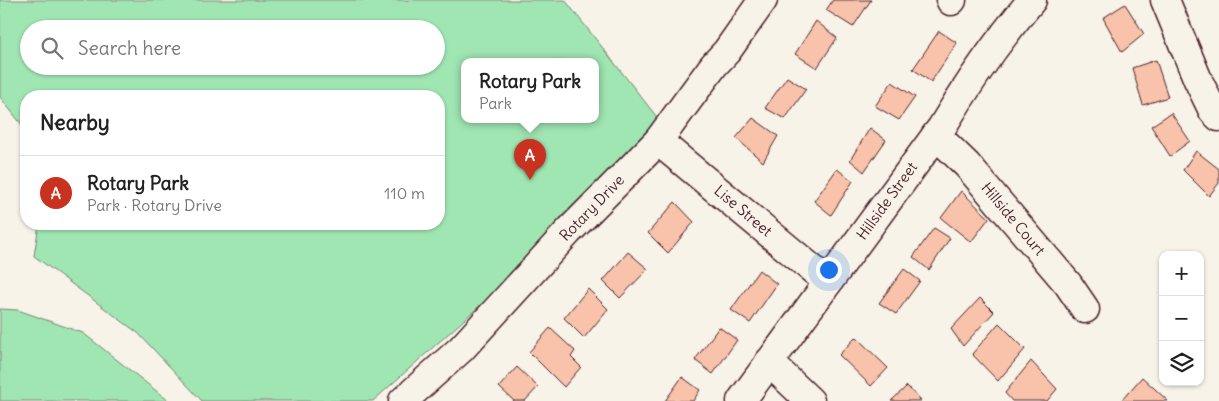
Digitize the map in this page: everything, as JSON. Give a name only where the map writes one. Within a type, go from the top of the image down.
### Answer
[{"type":"street","name":"Rotary Drive","points":[[404,401],[462,349],[568,232],[658,141],[727,51],[763,0]]},
{"type":"street","name":"Hillside Street","points":[[741,401],[936,135],[993,48],[1032,0]]},
{"type":"street","points":[[1165,0],[1198,80],[1213,111],[1219,117]]},
{"type":"street","name":"Hillside Court","points":[[936,135],[967,165],[1068,284],[1085,309]]},
{"type":"street","name":"Lise Street","points":[[658,141],[828,282]]},
{"type":"street","points":[[769,362],[810,401]]},
{"type":"green space","points":[[0,0],[565,0],[671,135],[373,401],[202,401],[138,333],[34,256],[38,230],[445,230],[445,90],[20,90],[20,122],[0,97]]},
{"type":"green space","points":[[0,309],[18,310],[83,333],[169,401],[0,401]]},
{"type":"building","points":[[833,0],[871,0],[853,27],[826,10]]},
{"type":"building","points":[[1125,4],[1144,34],[1122,52],[1103,18]]},
{"type":"building","points":[[816,21],[837,38],[817,68],[795,54]]},
{"type":"building","points":[[939,31],[957,43],[931,82],[913,69]]},
{"type":"building","points":[[1156,60],[1168,97],[1143,105],[1132,68]]},
{"type":"building","points":[[787,77],[806,89],[785,119],[765,108]]},
{"type":"building","points":[[892,82],[915,97],[899,120],[875,106]]},
{"type":"building","points":[[1171,113],[1190,141],[1170,156],[1151,126]]},
{"type":"building","points":[[753,118],[778,136],[763,162],[736,138]]},
{"type":"building","points":[[870,128],[886,140],[864,172],[850,160]]},
{"type":"building","points":[[1196,151],[1219,169],[1219,183],[1209,196],[1183,170]]},
{"type":"building","points":[[837,169],[853,181],[831,215],[814,201]]},
{"type":"building","points":[[961,191],[989,218],[971,242],[941,218]]},
{"type":"building","points":[[675,202],[694,222],[668,253],[648,233]]},
{"type":"building","points":[[934,228],[950,238],[929,270],[913,257]]},
{"type":"building","points":[[628,252],[648,269],[620,298],[603,281]]},
{"type":"building","points":[[904,269],[920,281],[896,314],[879,303]]},
{"type":"building","points":[[759,270],[777,284],[750,323],[731,310]]},
{"type":"building","points":[[588,289],[608,309],[584,338],[564,318]]},
{"type":"building","points":[[980,298],[994,312],[963,346],[951,329]]},
{"type":"building","points":[[999,323],[1025,349],[998,381],[972,354]]},
{"type":"building","points":[[719,327],[737,340],[713,374],[695,360]]},
{"type":"building","points":[[550,328],[575,351],[571,357],[581,367],[564,387],[529,352]]},
{"type":"building","points":[[856,337],[888,368],[871,386],[839,355]]},
{"type":"building","points":[[1031,361],[1057,389],[1047,401],[1012,401],[1005,393]]},
{"type":"building","points":[[517,367],[538,387],[525,401],[514,401],[499,387]]},
{"type":"building","points":[[682,377],[700,390],[693,401],[665,401]]},
{"type":"building","points":[[1142,377],[1168,401],[1121,401]]},
{"type":"building","points":[[907,386],[921,401],[891,401]]},
{"type":"place","name":"Rotary Park","points":[[530,180]]}]
